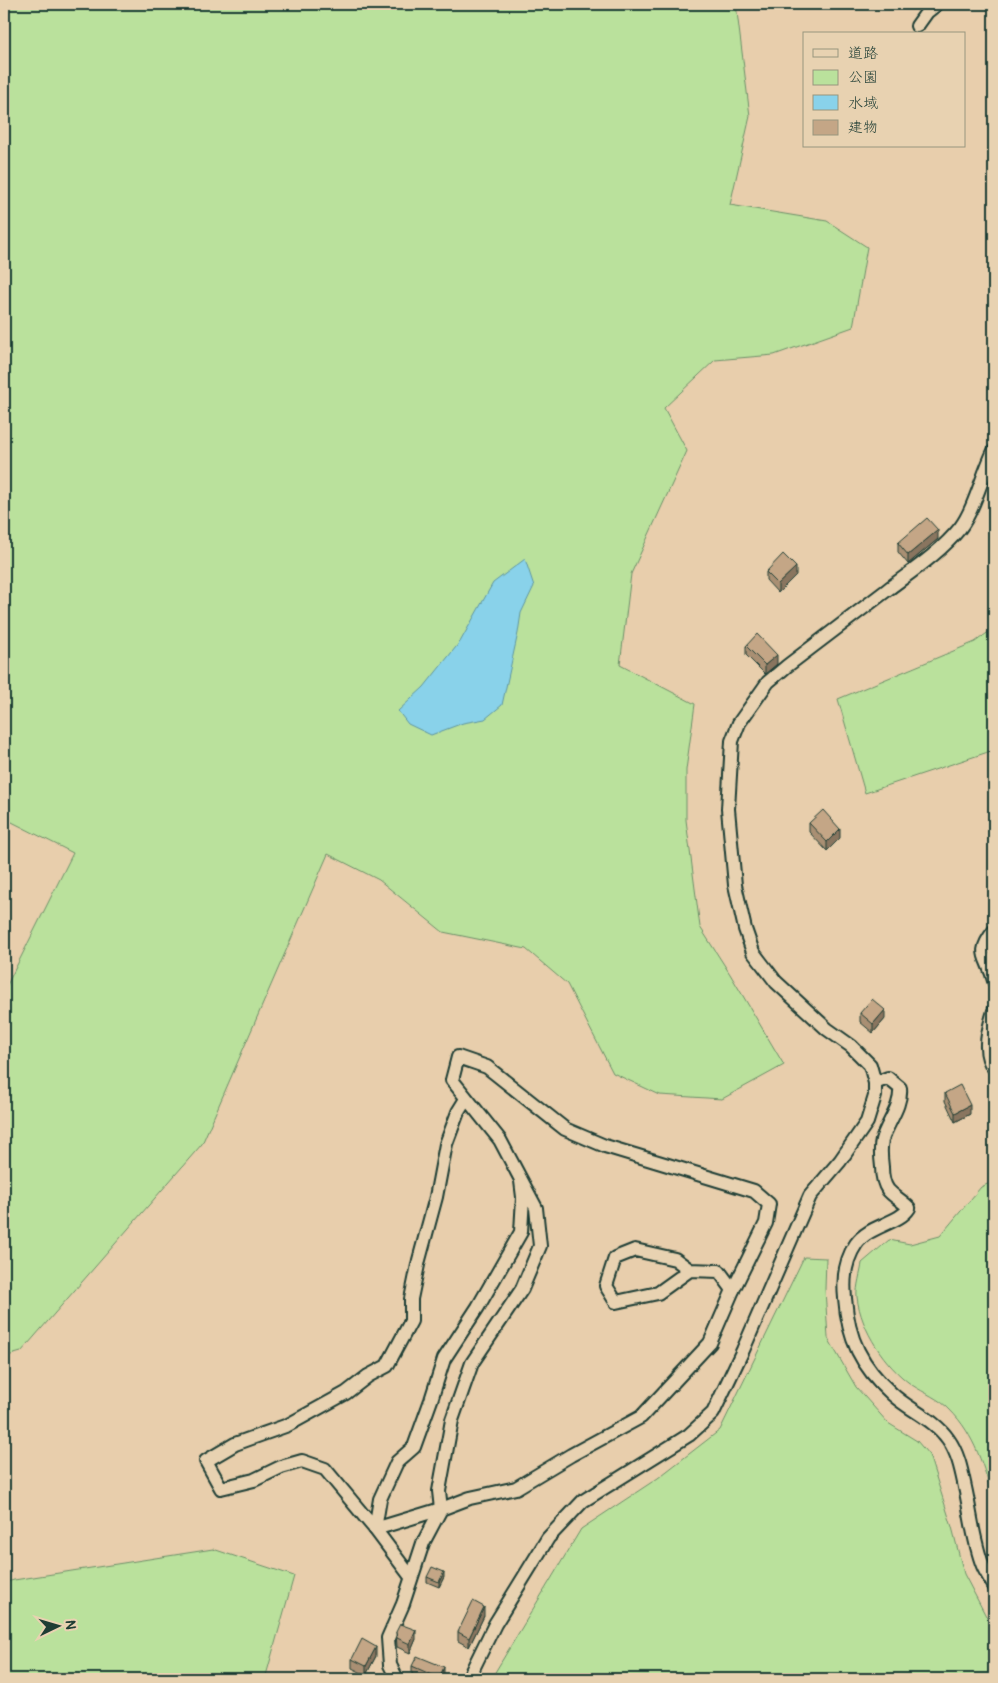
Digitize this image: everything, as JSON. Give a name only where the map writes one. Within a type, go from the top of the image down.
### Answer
[{"type":"street","points":[[918,26],[928,12],[937,4]]},
{"type":"street","points":[[468,1679],[495,1624],[548,1538],[583,1501],[689,1435],[713,1413],[743,1350],[810,1196],[840,1161],[867,1122],[875,1096],[875,1083],[870,1065],[851,1046],[827,1029],[776,982],[753,952],[744,929],[736,885],[728,809],[732,741],[740,723],[768,682],[941,548],[960,527],[969,510],[985,468],[994,452]]},
{"type":"street","points":[[994,931],[984,943],[983,953],[994,981]]},
{"type":"street","points":[[994,1011],[988,1030],[988,1049],[991,1064],[994,1068]]},
{"type":"street","points":[[375,1528],[441,1509],[470,1498],[516,1488],[571,1455],[641,1418],[710,1343],[733,1290],[766,1223],[769,1204],[754,1191],[605,1146],[565,1130],[487,1067],[458,1056],[452,1080],[500,1140],[536,1208],[540,1246],[522,1289],[472,1363],[452,1420],[439,1491],[441,1509],[423,1543],[403,1604],[388,1638],[390,1665],[398,1679]]},
{"type":"street","points":[[875,1083],[888,1078],[900,1088],[901,1098],[881,1142],[882,1180],[889,1190],[909,1208],[905,1214],[874,1228],[857,1242],[849,1256],[843,1282],[847,1321],[854,1344],[868,1368],[892,1394],[931,1422],[948,1438],[959,1460],[983,1566],[994,1586]]},
{"type":"street","points":[[411,1578],[375,1528],[326,1470],[302,1462],[281,1467],[254,1480],[221,1488],[206,1461],[234,1444],[288,1426],[346,1393],[368,1376],[387,1366],[411,1321],[412,1298],[419,1260],[436,1197],[446,1144],[458,1112],[466,1099]]},
{"type":"street","points":[[375,1528],[380,1499],[396,1462],[414,1447],[444,1359],[478,1307],[521,1232],[523,1197],[521,1180]]},
{"type":"street","points":[[690,1270],[658,1292],[616,1302],[606,1286],[615,1258],[635,1250],[675,1259],[690,1270],[719,1271],[733,1290]]},
{"type":"green space","points":[[4,4],[736,4],[750,116],[730,205],[827,221],[867,247],[853,327],[774,355],[715,360],[664,408],[687,451],[631,574],[620,665],[695,704],[686,770],[686,820],[700,927],[784,1065],[722,1099],[660,1095],[613,1073],[567,984],[526,949],[443,932],[379,880],[328,854],[202,1144],[21,1352],[4,1357],[4,991],[73,853],[4,818]]},
{"type":"green space","points":[[994,628],[994,750],[865,793],[838,699],[975,642]]},
{"type":"green space","points":[[994,1181],[994,1501],[978,1452],[966,1430],[946,1406],[912,1385],[884,1358],[863,1322],[857,1293],[862,1263],[889,1240],[910,1244],[940,1236],[981,1187]]},
{"type":"green space","points":[[804,1257],[826,1258],[825,1289],[828,1338],[856,1387],[888,1423],[917,1441],[929,1455],[952,1527],[964,1574],[986,1616],[994,1620],[994,1679],[491,1679],[581,1529],[658,1478],[720,1430]]},
{"type":"green space","points":[[213,1549],[294,1576],[265,1679],[4,1679],[4,1583]]},
{"type":"water","points":[[525,559],[534,586],[521,613],[502,705],[485,719],[463,723],[431,735],[408,724],[398,711],[424,687],[460,642],[493,583]]},
{"type":"building","points":[[927,518],[938,530],[908,555],[898,543]]},
{"type":"building","points":[[783,554],[796,567],[778,584],[766,572]]},
{"type":"building","points":[[757,634],[777,655],[765,665],[746,646]]},
{"type":"building","points":[[823,810],[840,829],[827,842],[809,823]]},
{"type":"building","points":[[872,999],[885,1010],[873,1024],[860,1013]]},
{"type":"building","points":[[960,1085],[970,1105],[955,1113],[945,1093]]},
{"type":"building","points":[[432,1567],[444,1572],[439,1582],[427,1577]]},
{"type":"building","points":[[473,1601],[484,1607],[469,1638],[458,1632]]},
{"type":"building","points":[[400,1624],[416,1630],[410,1644],[397,1638],[396,1632]]},
{"type":"building","points":[[362,1639],[376,1647],[366,1666],[352,1659]]},
{"type":"building","points":[[417,1656],[444,1667],[439,1678],[412,1666]]}]
